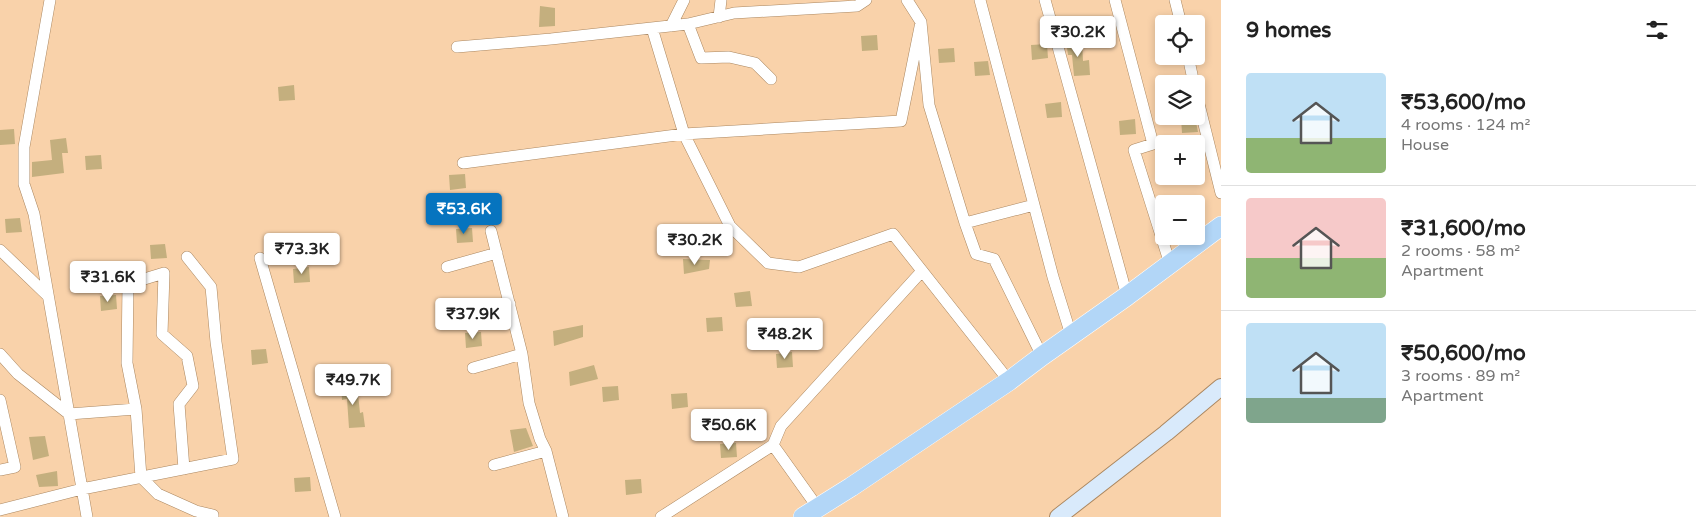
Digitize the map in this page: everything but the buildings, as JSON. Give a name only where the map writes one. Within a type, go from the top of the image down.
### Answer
[{"type":"main road","points":[[811,512],[851,488],[1008,381],[1221,226]]},
{"type":"street","points":[[50,0],[24,147],[24,184],[34,214],[87,517]]},
{"type":"street","points":[[671,26],[684,0]]},
{"type":"street","points":[[719,17],[721,0]]},
{"type":"street","points":[[457,47],[688,24],[734,13],[857,6],[866,0]]},
{"type":"street","points":[[907,0],[921,22],[929,105],[976,254],[994,260],[1042,356]]},
{"type":"street","points":[[980,0],[1053,277],[1071,335]]},
{"type":"street","points":[[1045,0],[1127,296]]},
{"type":"street","points":[[1115,0],[1153,144],[1134,150],[1170,264]]},
{"type":"street","points":[[1175,0],[1179,15]]},
{"type":"street","points":[[463,163],[684,134],[901,121],[921,22]]},
{"type":"street","points":[[688,24],[701,58],[729,57],[755,63],[772,79]]},
{"type":"street","points":[[652,28],[684,134],[730,226],[768,264],[799,267],[893,234],[1008,381]]},
{"type":"street","points":[[1204,125],[1221,193]]},
{"type":"street","points":[[965,222],[1034,205]]},
{"type":"street","points":[[491,232],[522,354],[529,403],[540,439],[546,450],[563,517]]},
{"type":"street","points":[[0,250],[48,296]]},
{"type":"street","points":[[447,267],[497,253]]},
{"type":"street","points":[[0,510],[82,489],[232,459],[216,342],[211,287],[187,257]]},
{"type":"street","points":[[260,258],[335,517]]},
{"type":"street","points":[[661,517],[773,445],[780,426],[922,271]]},
{"type":"street","points":[[184,469],[179,404],[193,386],[187,356],[162,334],[164,273],[128,284],[127,363],[136,409],[141,477],[158,494],[196,511],[213,515],[213,517]]},
{"type":"street","points":[[461,318],[510,304]]},
{"type":"street","points":[[0,354],[18,374],[69,414],[136,409]]},
{"type":"street","points":[[473,368],[522,354]]},
{"type":"street","points":[[1058,517],[1166,433],[1221,387]]},
{"type":"street","points":[[0,400],[15,467],[0,470]]},
{"type":"street","points":[[773,445],[811,512]]},
{"type":"street","points":[[494,465],[546,450]]}]
